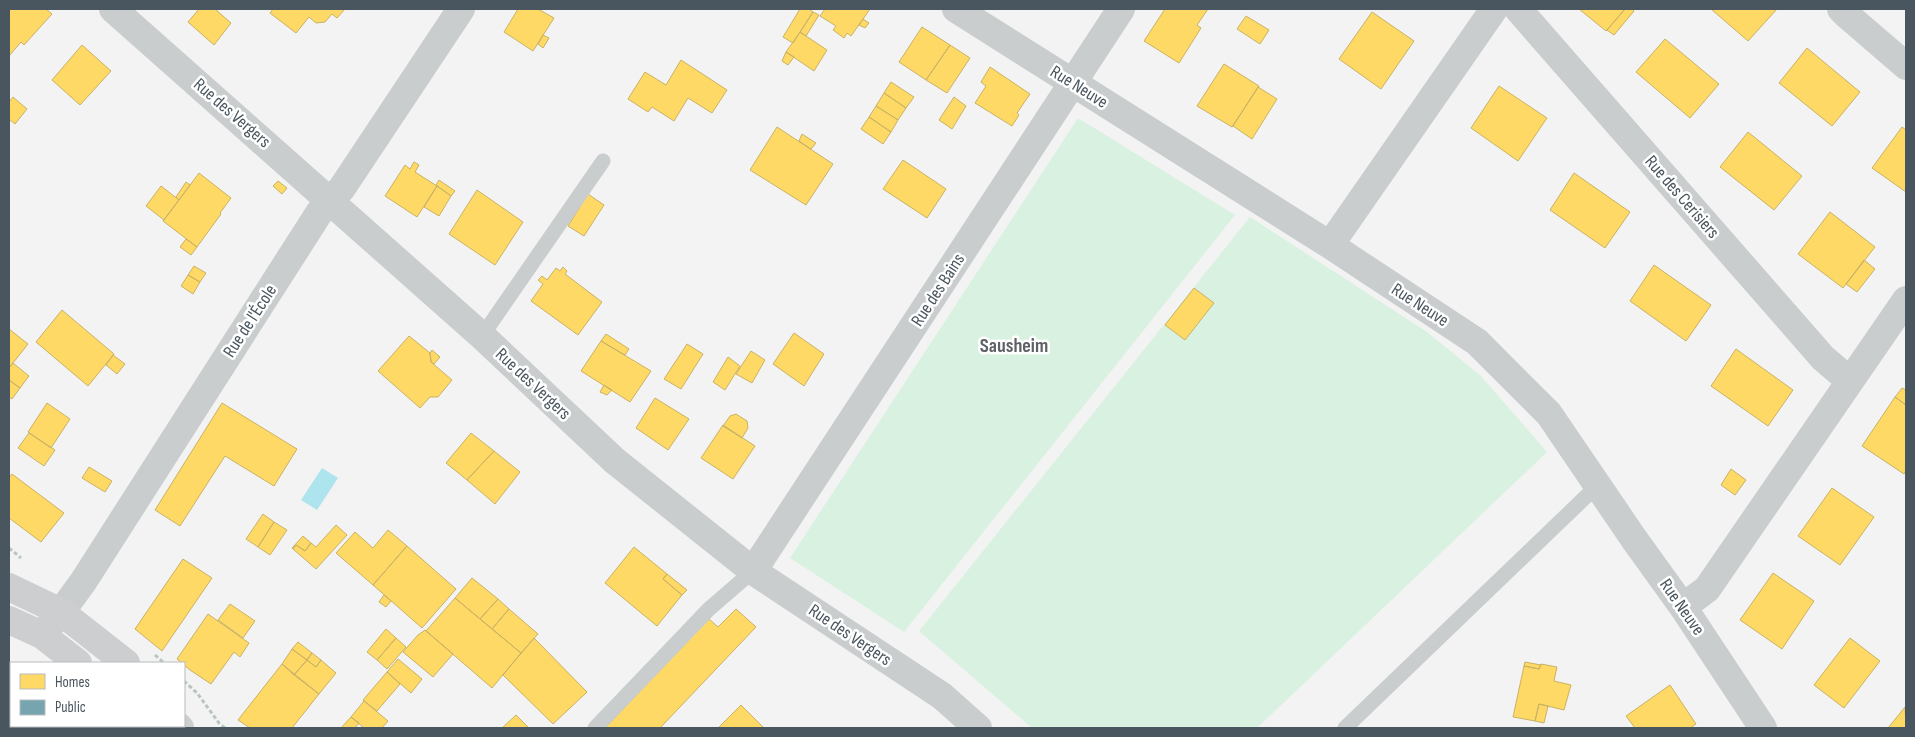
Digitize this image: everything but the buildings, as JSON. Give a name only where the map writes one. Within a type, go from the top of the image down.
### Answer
[{"type":"main road","points":[[13,599],[61,612],[125,662]]},
{"type":"main road","points":[[9,620],[42,635],[77,662]]},
{"type":"street","name":"Rue des Vergers","points":[[114,9],[482,336],[614,461],[753,571],[942,696],[978,728]]},
{"type":"street","name":"Rue de l'École","points":[[42,635],[61,612],[319,213],[342,188],[461,9]]},
{"type":"street","name":"Rue Neuve","points":[[956,9],[1330,245],[1477,342],[1549,414],[1683,607],[1763,728]]},
{"type":"street","name":"Rue des Bains","points":[[753,571],[1122,9]]},
{"type":"street","points":[[1330,245],[1494,9]]},
{"type":"street","name":"Rue des Cerisiers","points":[[1518,9],[1823,358],[1850,381]]},
{"type":"street","points":[[1841,9],[1906,66]]},
{"type":"street","points":[[1683,607],[1707,589],[1906,300]]},
{"type":"lane","points":[[482,336],[603,161]]},
{"type":"lane","points":[[1345,728],[1598,485]]},
{"type":"lane","points":[[595,728],[709,609],[753,571]]},
{"type":"path","points":[[185,682],[198,693],[219,723],[225,728]]},
{"type":"green space","points":[[1078,118],[1235,215],[904,632],[790,558]]},
{"type":"green space","points":[[1250,217],[1427,332],[1480,375],[1547,452],[1257,728],[1032,728],[919,631]]},
{"type":"water","points":[[322,468],[338,478],[317,510],[301,500]]},
{"type":"district","name":"Sausheim","points":[[1014,346]]}]
